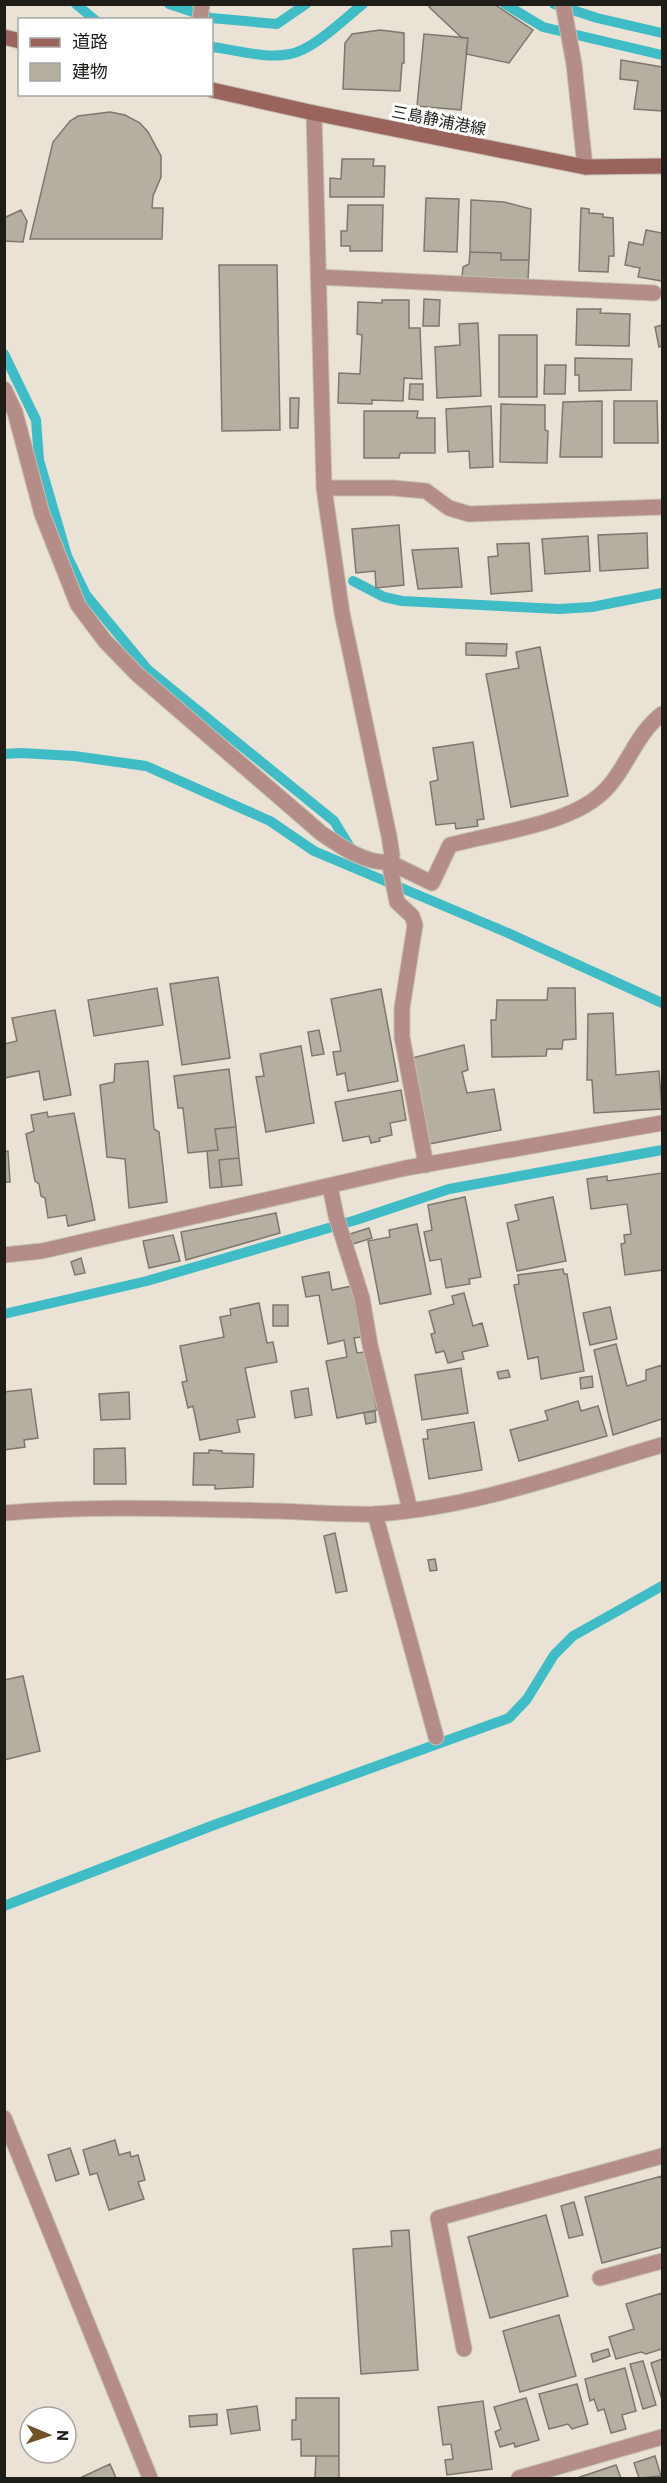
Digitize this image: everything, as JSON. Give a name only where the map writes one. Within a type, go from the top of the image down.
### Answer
[{"type":"main road","name":"三島静浦港線","points":[[213,90],[314,113],[585,167],[663,166]]},
{"type":"street","points":[[563,4],[574,64],[585,167]]},
{"type":"street","points":[[314,113],[324,488],[342,613],[389,836],[392,855],[389,862],[397,902],[412,916],[415,925],[402,1008],[402,1037],[426,1165]]},
{"type":"street","points":[[318,277],[654,293]]},
{"type":"street","points":[[4,389],[15,412],[42,514],[78,605],[105,641],[137,674],[321,833],[344,849],[382,862],[389,862],[432,883],[450,845],[560,817],[588,804],[603,793],[644,733],[663,714]]},
{"type":"street","points":[[324,488],[393,488],[426,491],[448,508],[469,514],[663,507]]},
{"type":"street","points":[[4,1255],[42,1251],[426,1165],[663,1123]]},
{"type":"street","points":[[330,1186],[336,1216],[362,1298],[373,1356],[410,1510]]},
{"type":"street","points":[[4,1513],[43,1509],[134,1508],[375,1514],[486,1496],[663,1445]]},
{"type":"street","points":[[375,1514],[436,1737]]},
{"type":"street","points":[[4,2118],[150,2478]]},
{"type":"street","points":[[464,2349],[438,2218],[663,2156]]},
{"type":"street","points":[[600,2278],[663,2260]]},
{"type":"street","points":[[519,2478],[663,2437]]},
{"type":"building","points":[[432,4],[494,4],[533,30],[509,63],[466,54],[468,38],[462,38],[429,7]]},
{"type":"building","points":[[380,30],[404,33],[404,63],[402,63],[400,91],[343,89],[345,43],[352,34]]},
{"type":"building","points":[[424,34],[468,38],[461,110],[417,106]]},
{"type":"building","points":[[621,60],[662,67],[662,111],[634,109],[638,81],[620,79]]},
{"type":"building","points":[[110,112],[125,115],[140,123],[148,132],[161,156],[161,177],[153,196],[152,208],[163,208],[162,239],[30,239],[53,142],[70,121],[78,116]]},
{"type":"building","points":[[342,159],[374,159],[373,166],[385,166],[384,197],[330,197],[330,178],[341,179]]},
{"type":"building","points":[[426,198],[459,199],[457,252],[424,251]]},
{"type":"building","points":[[471,200],[504,202],[531,209],[529,260],[501,260],[501,253],[470,252]]},
{"type":"building","points":[[348,205],[383,205],[382,251],[350,251],[350,246],[341,246],[341,231],[347,231]]},
{"type":"building","points":[[581,208],[589,209],[589,213],[603,214],[603,217],[613,218],[614,256],[609,256],[608,272],[579,271]]},
{"type":"building","points":[[21,210],[27,221],[23,242],[4,241],[4,215],[6,217]]},
{"type":"building","points":[[646,230],[662,233],[662,281],[638,277],[640,268],[625,265],[629,242],[643,245]]},
{"type":"building","points":[[470,252],[501,253],[501,260],[529,260],[528,280],[462,277],[463,267],[469,264]]},
{"type":"building","points":[[219,265],[277,265],[280,430],[222,431]]},
{"type":"building","points":[[424,299],[440,300],[439,326],[423,326]]},
{"type":"building","points":[[382,300],[409,300],[409,328],[420,328],[422,379],[404,378],[403,401],[372,400],[372,404],[338,403],[339,373],[360,374],[362,335],[357,334],[358,302],[382,303]]},
{"type":"building","points":[[577,309],[601,309],[600,313],[630,314],[629,346],[576,345]]},
{"type":"building","points":[[478,323],[481,396],[437,398],[435,347],[460,345],[459,324]]},
{"type":"building","points":[[662,325],[662,346],[659,347],[655,327]]},
{"type":"building","points":[[499,335],[537,335],[537,397],[499,397]]},
{"type":"building","points":[[575,358],[632,359],[631,390],[579,391],[579,375],[575,375]]},
{"type":"building","points":[[545,365],[566,365],[565,394],[544,394]]},
{"type":"building","points":[[410,384],[423,384],[423,400],[409,399]]},
{"type":"building","points":[[290,398],[299,398],[298,428],[290,428]]},
{"type":"building","points":[[602,401],[602,457],[560,457],[563,402]]},
{"type":"building","points":[[614,401],[657,401],[658,443],[614,443]]},
{"type":"building","points":[[501,404],[545,405],[545,430],[548,431],[547,463],[500,462]]},
{"type":"building","points":[[491,406],[493,467],[470,468],[469,451],[448,452],[446,409]]},
{"type":"building","points":[[364,411],[418,411],[417,418],[435,418],[435,453],[400,453],[399,458],[364,458]]},
{"type":"building","points":[[399,525],[404,585],[376,588],[375,571],[356,573],[352,529]]},
{"type":"building","points":[[647,533],[648,568],[600,571],[598,535]]},
{"type":"building","points":[[588,536],[590,571],[545,574],[542,539]]},
{"type":"building","points":[[529,543],[532,591],[491,594],[488,557],[498,556],[497,544]]},
{"type":"building","points":[[458,548],[462,587],[418,589],[412,550]]},
{"type":"building","points":[[466,643],[507,644],[506,656],[466,655]]},
{"type":"building","points":[[540,647],[568,796],[511,807],[486,674],[519,668],[516,652]]},
{"type":"building","points":[[473,742],[484,819],[477,820],[478,826],[456,829],[455,823],[436,825],[430,782],[438,780],[433,748]]},
{"type":"building","points":[[218,977],[230,1058],[182,1065],[170,984]]},
{"type":"building","points":[[157,988],[163,1025],[94,1036],[88,1000]]},
{"type":"building","points":[[548,988],[575,988],[576,1039],[563,1040],[562,1049],[547,1049],[546,1056],[492,1057],[491,1020],[496,1020],[497,1000],[547,1000]]},
{"type":"building","points":[[381,989],[398,1081],[348,1091],[345,1073],[337,1075],[333,1052],[341,1051],[331,999]]},
{"type":"building","points":[[55,1010],[71,1095],[44,1100],[39,1071],[4,1078],[4,1044],[17,1041],[12,1018]]},
{"type":"building","points":[[613,1013],[616,1075],[659,1071],[662,1109],[594,1113],[592,1080],[587,1080],[588,1014]]},
{"type":"building","points":[[319,1030],[324,1054],[312,1056],[308,1032]]},
{"type":"building","points":[[464,1045],[468,1070],[462,1072],[467,1093],[494,1089],[501,1130],[429,1144],[412,1058]]},
{"type":"building","points":[[301,1046],[314,1123],[266,1132],[256,1077],[264,1076],[260,1054]]},
{"type":"building","points":[[148,1061],[154,1129],[159,1132],[167,1202],[129,1208],[125,1159],[107,1157],[100,1085],[114,1082],[115,1064]]},
{"type":"building","points":[[229,1069],[236,1127],[215,1129],[218,1150],[188,1153],[183,1108],[178,1108],[174,1076]]},
{"type":"building","points":[[401,1090],[406,1120],[390,1123],[392,1135],[379,1138],[380,1141],[371,1143],[369,1136],[343,1141],[335,1102]]},
{"type":"building","points":[[47,1112],[48,1117],[74,1113],[95,1220],[68,1226],[66,1215],[48,1218],[45,1198],[41,1196],[39,1184],[35,1181],[26,1134],[34,1131],[31,1115]]},
{"type":"building","points":[[236,1127],[239,1158],[219,1160],[222,1187],[210,1188],[207,1151],[218,1150],[215,1129]]},
{"type":"building","points":[[8,1151],[10,1182],[4,1182],[4,1152]]},
{"type":"building","points":[[239,1158],[242,1185],[222,1187],[219,1160]]},
{"type":"building","points":[[662,1173],[662,1270],[625,1275],[621,1244],[625,1243],[624,1235],[631,1234],[627,1204],[591,1209],[587,1179],[607,1176],[607,1181]]},
{"type":"building","points":[[465,1197],[481,1277],[469,1279],[470,1284],[446,1288],[441,1259],[430,1261],[424,1232],[432,1230],[428,1205]]},
{"type":"building","points":[[553,1197],[566,1261],[517,1271],[507,1223],[519,1220],[515,1205]]},
{"type":"building","points":[[276,1213],[280,1233],[186,1260],[181,1232]]},
{"type":"building","points":[[417,1224],[431,1294],[380,1304],[368,1241],[390,1237],[389,1230]]},
{"type":"building","points":[[369,1228],[372,1238],[353,1244],[350,1234]]},
{"type":"building","points":[[173,1235],[180,1261],[149,1268],[143,1241]]},
{"type":"building","points":[[81,1258],[85,1273],[75,1275],[71,1262]]},
{"type":"building","points":[[563,1269],[564,1274],[567,1274],[584,1371],[541,1379],[538,1357],[528,1359],[514,1285],[519,1284],[518,1275]]},
{"type":"building","points":[[329,1272],[332,1290],[352,1286],[361,1337],[354,1338],[357,1353],[365,1352],[377,1410],[337,1418],[326,1361],[347,1357],[344,1340],[328,1344],[319,1295],[306,1297],[302,1277]]},
{"type":"building","points":[[464,1293],[473,1326],[482,1323],[488,1346],[462,1352],[464,1359],[448,1363],[444,1351],[436,1353],[431,1334],[435,1333],[429,1311],[454,1304],[452,1296]]},
{"type":"building","points":[[259,1303],[267,1343],[273,1342],[277,1362],[245,1368],[255,1417],[237,1420],[240,1432],[200,1440],[193,1406],[188,1408],[182,1382],[187,1381],[180,1346],[224,1337],[220,1317],[231,1315],[230,1309]]},
{"type":"building","points":[[273,1305],[288,1305],[288,1326],[273,1326]]},
{"type":"building","points":[[610,1307],[617,1339],[590,1345],[583,1313]]},
{"type":"building","points":[[616,1344],[627,1386],[646,1380],[646,1370],[662,1365],[662,1419],[613,1435],[594,1350]]},
{"type":"building","points":[[461,1368],[468,1413],[422,1420],[415,1375]]},
{"type":"building","points":[[508,1370],[510,1377],[499,1379],[497,1372]]},
{"type":"building","points":[[592,1376],[593,1387],[581,1389],[580,1378]]},
{"type":"building","points":[[308,1388],[312,1415],[295,1418],[291,1391]]},
{"type":"building","points":[[31,1389],[38,1438],[24,1440],[25,1447],[4,1450],[4,1392]]},
{"type":"building","points":[[129,1392],[130,1419],[101,1420],[99,1394]]},
{"type":"building","points":[[578,1401],[581,1411],[598,1406],[607,1436],[519,1461],[510,1430],[548,1420],[545,1411]]},
{"type":"building","points":[[375,1411],[376,1422],[366,1424],[364,1413]]},
{"type":"building","points":[[474,1422],[482,1470],[429,1479],[423,1439],[428,1439],[427,1430]]},
{"type":"building","points":[[125,1448],[126,1484],[94,1484],[94,1449]]},
{"type":"building","points":[[209,1450],[222,1451],[222,1453],[254,1454],[253,1487],[215,1489],[215,1485],[193,1485],[194,1453],[209,1453]]},
{"type":"building","points":[[335,1533],[347,1591],[336,1593],[324,1536]]},
{"type":"building","points":[[435,1559],[437,1570],[430,1571],[428,1560]]},
{"type":"building","points":[[23,1676],[40,1751],[4,1760],[4,1680]]},
{"type":"building","points":[[115,2140],[119,2155],[130,2152],[131,2157],[138,2155],[145,2180],[138,2182],[144,2199],[109,2210],[97,2173],[90,2175],[83,2150]]},
{"type":"building","points":[[70,2148],[79,2174],[56,2181],[48,2155]]},
{"type":"building","points":[[662,2176],[662,2247],[602,2263],[585,2197]]},
{"type":"building","points":[[574,2202],[583,2235],[569,2238],[561,2206]]},
{"type":"building","points":[[546,2215],[568,2296],[490,2318],[468,2237]]},
{"type":"building","points":[[409,2230],[418,2370],[361,2374],[353,2249],[392,2246],[391,2231]]},
{"type":"building","points":[[662,2293],[662,2349],[616,2359],[609,2337],[634,2329],[626,2304]]},
{"type":"building","points":[[559,2315],[576,2376],[520,2392],[503,2331]]},
{"type":"building","points":[[608,2349],[610,2356],[593,2362],[591,2354]]},
{"type":"building","points":[[662,2359],[662,2400],[651,2363]]},
{"type":"building","points":[[643,2361],[656,2405],[643,2409],[630,2364]]},
{"type":"building","points":[[625,2368],[636,2411],[622,2415],[626,2429],[611,2433],[604,2409],[598,2411],[594,2399],[590,2401],[585,2379]]},
{"type":"building","points":[[577,2384],[588,2424],[572,2429],[568,2424],[549,2429],[539,2394]]},
{"type":"building","points":[[296,2398],[339,2398],[339,2456],[301,2456],[301,2439],[292,2440],[292,2420],[296,2420]]},
{"type":"building","points":[[526,2398],[539,2440],[515,2447],[514,2443],[500,2447],[495,2432],[501,2429],[494,2407]]},
{"type":"building","points":[[483,2401],[492,2469],[447,2475],[445,2460],[453,2459],[451,2444],[443,2445],[438,2407]]},
{"type":"building","points":[[257,2406],[260,2430],[231,2434],[227,2410]]},
{"type":"building","points":[[217,2414],[217,2425],[190,2427],[189,2416]]},
{"type":"building","points":[[316,2456],[339,2456],[339,2478],[315,2478]]},
{"type":"building","points":[[655,2456],[661,2476],[639,2478],[634,2463]]},
{"type":"building","points":[[110,2464],[116,2478],[80,2478]]},
{"type":"building","points":[[616,2465],[621,2478],[577,2478]]},
{"type":"waterway","points":[[76,4],[93,18]]},
{"type":"waterway","points":[[169,4],[211,18]]},
{"type":"waterway","points":[[213,18],[277,24],[306,4]]},
{"type":"waterway","points":[[213,47],[261,55],[290,54],[308,47],[363,4]]},
{"type":"waterway","points":[[505,4],[543,27],[662,55]]},
{"type":"waterway","points":[[554,4],[597,18],[662,33]]},
{"type":"waterway","points":[[4,354],[36,420],[39,460],[67,556],[86,595],[148,670],[334,821],[353,852]]},
{"type":"waterway","points":[[353,581],[384,597],[402,601],[559,609],[592,607],[662,593]]},
{"type":"waterway","points":[[4,754],[74,756],[146,766],[270,821],[314,851],[508,933],[662,1003]]},
{"type":"waterway","points":[[4,1314],[147,1281],[356,1220],[449,1189],[662,1150]]},
{"type":"waterway","points":[[4,1906],[214,1825],[509,1718],[527,1699],[554,1655],[573,1636],[662,1586]]}]
